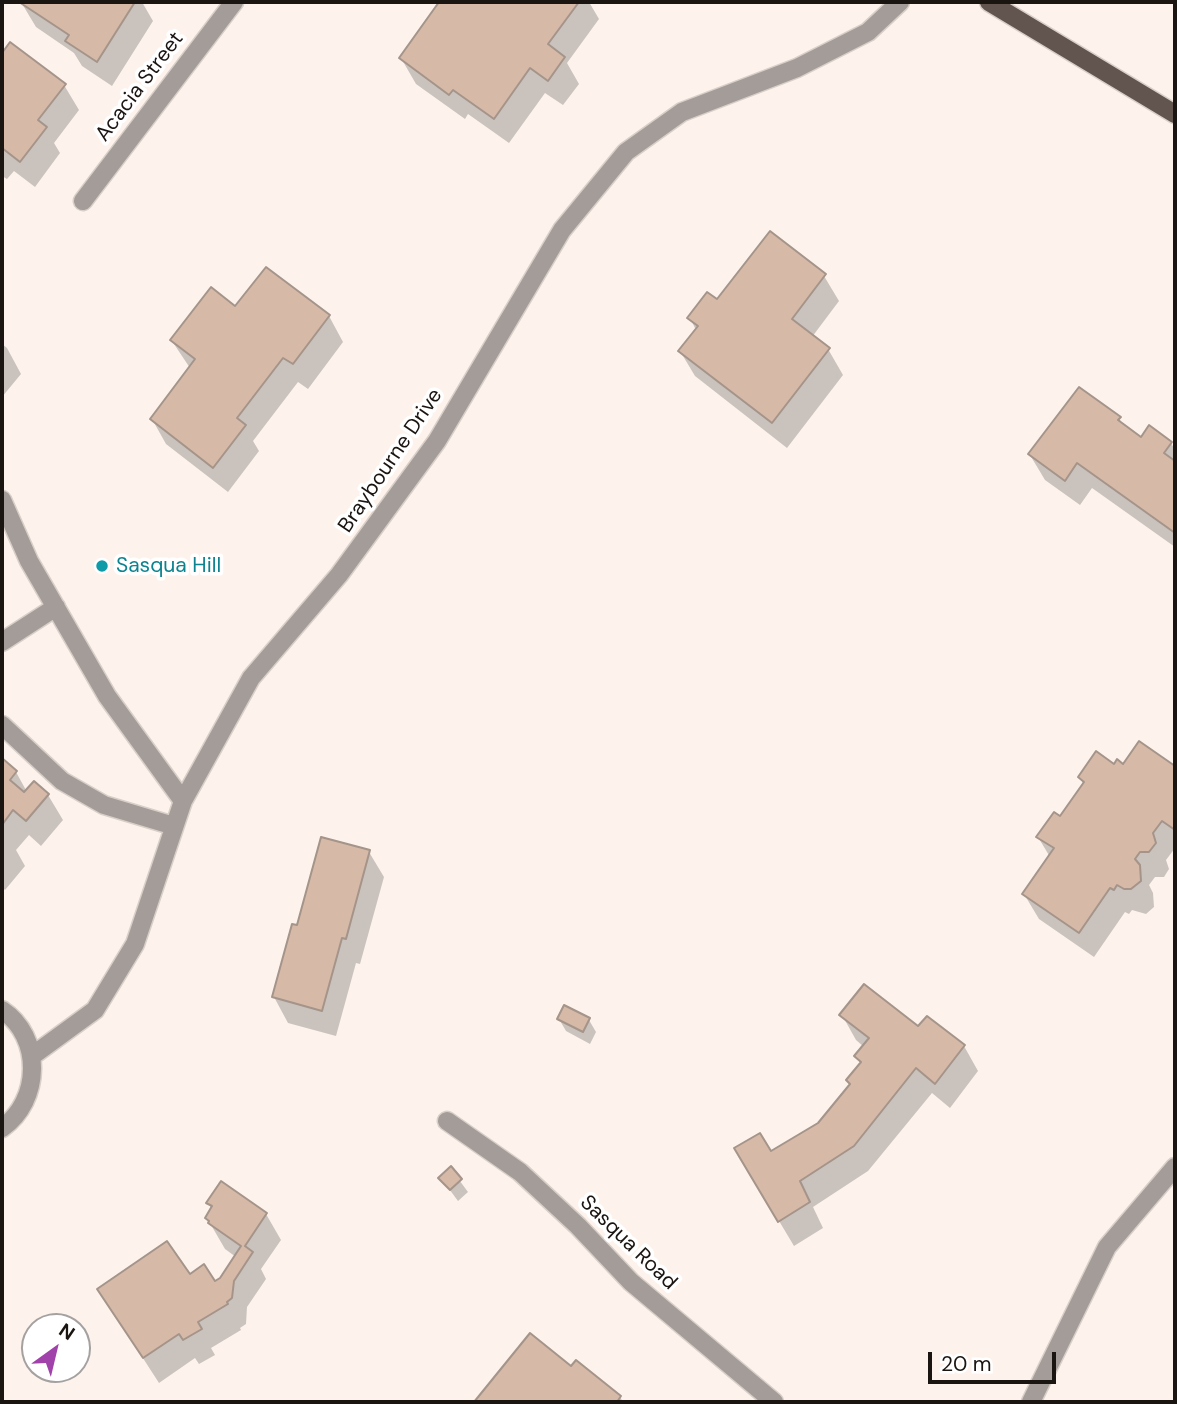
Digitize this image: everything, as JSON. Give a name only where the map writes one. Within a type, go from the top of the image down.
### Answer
[{"type":"main road","points":[[989,2],[1175,114]]},
{"type":"street","name":"Acacia Street","points":[[83,201],[234,2]]},
{"type":"street","name":"Braybourne Drive","points":[[32,1056],[95,1010],[135,944],[183,801],[251,678],[340,575],[437,441],[562,230],[626,152],[682,112],[797,68],[868,32],[900,2]]},
{"type":"street","points":[[2,500],[29,561],[107,696],[183,801]]},
{"type":"street","points":[[2,642],[56,607]]},
{"type":"street","points":[[2,725],[62,781],[72,787],[104,805],[174,826]]},
{"type":"street","points":[[2,1010],[22,1032],[32,1056],[32,1080],[25,1102],[11,1122],[2,1128]]},
{"type":"street","name":"Sasqua Road","points":[[447,1121],[520,1172],[578,1226],[631,1282],[775,1402]]},
{"type":"street","points":[[1031,1402],[1107,1247],[1175,1167]]},
{"type":"building","points":[[19,2],[135,2],[97,62],[65,41],[69,35]]},
{"type":"building","points":[[439,2],[579,2],[548,44],[565,57],[548,81],[530,68],[494,119],[453,90],[449,95],[399,58]]},
{"type":"building","points":[[10,42],[66,84],[38,120],[47,127],[20,162],[2,148],[2,53]]},
{"type":"building","points":[[770,231],[826,274],[792,319],[830,348],[772,423],[678,351],[698,326],[687,318],[707,292],[717,299]]},
{"type":"building","points":[[266,267],[330,315],[293,364],[283,358],[237,418],[246,425],[213,468],[150,419],[195,359],[170,340],[211,287],[235,306]]},
{"type":"building","points":[[1079,387],[1121,417],[1118,420],[1141,437],[1149,425],[1172,442],[1164,453],[1175,461],[1175,533],[1077,463],[1065,481],[1028,454]]},
{"type":"building","points":[[1139,741],[1175,766],[1175,830],[1162,821],[1153,833],[1156,843],[1149,852],[1140,852],[1135,859],[1140,865],[1141,881],[1131,889],[1117,885],[1114,890],[1110,888],[1079,933],[1022,894],[1054,848],[1036,837],[1054,812],[1060,816],[1084,782],[1078,777],[1096,751],[1114,764],[1117,759],[1123,764]]},
{"type":"building","points":[[2,758],[17,771],[10,780],[24,792],[34,781],[49,794],[26,821],[13,810],[2,825]]},
{"type":"building","points":[[321,837],[370,850],[346,939],[342,938],[322,1011],[272,997],[292,924],[297,925]]},
{"type":"building","points":[[864,984],[918,1026],[927,1016],[965,1045],[935,1084],[916,1068],[854,1146],[800,1181],[810,1202],[778,1222],[734,1148],[760,1133],[771,1151],[818,1123],[850,1084],[846,1080],[861,1062],[854,1056],[869,1038],[839,1015]]},
{"type":"building","points":[[564,1005],[590,1018],[583,1032],[557,1019]]},
{"type":"building","points":[[451,1166],[462,1179],[450,1190],[438,1178]]},
{"type":"building","points":[[221,1181],[267,1213],[245,1246],[253,1252],[234,1281],[232,1298],[228,1304],[198,1322],[202,1329],[183,1340],[179,1334],[143,1358],[97,1289],[167,1241],[190,1274],[204,1264],[215,1281],[220,1278],[241,1246],[208,1223],[205,1218],[212,1206],[206,1203]]},
{"type":"building","points":[[530,1333],[571,1366],[576,1360],[621,1396],[617,1402],[474,1402]]},
{"type":"place","name":"Sasqua Hill","points":[[102,566]]}]
